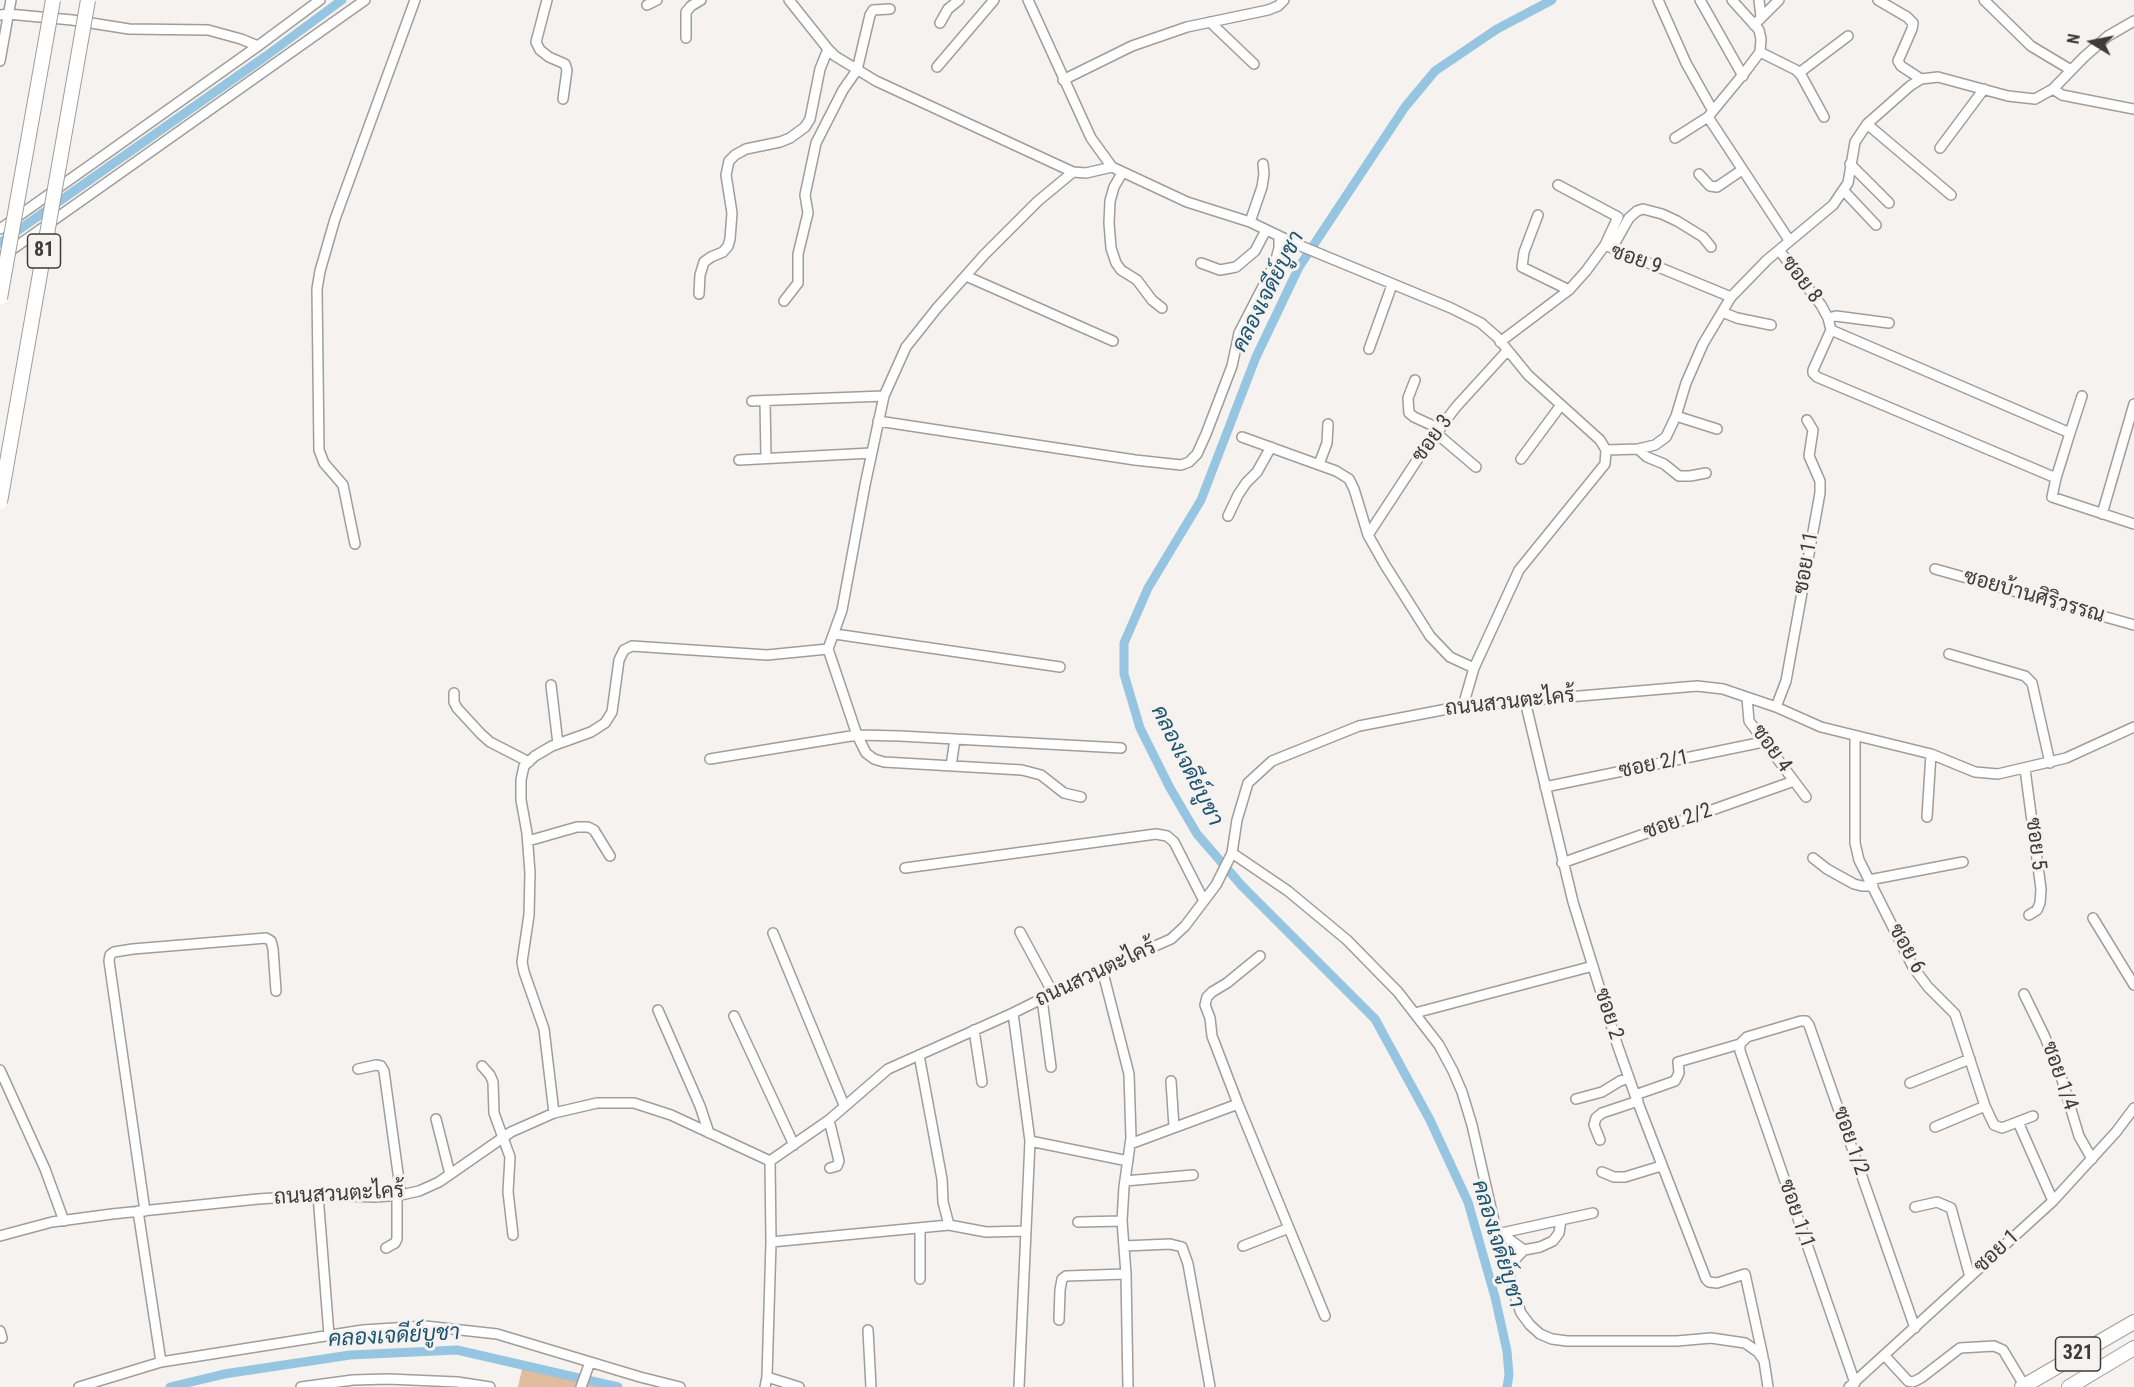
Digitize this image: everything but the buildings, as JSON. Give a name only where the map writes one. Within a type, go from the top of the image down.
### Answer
[{"type":"highway","name":"81","points":[[0,298],[53,0]]},
{"type":"highway","name":"81","points":[[0,502],[88,0]]},
{"type":"highway","name":"321","points":[[2023,1386],[2134,1322]]},
{"type":"highway","name":"321","points":[[2069,1387],[2134,1348]]},
{"type":"street","points":[[0,61],[4,14],[11,0]]},
{"type":"street","points":[[0,229],[320,0]]},
{"type":"street","points":[[0,258],[365,0]]},
{"type":"street","points":[[355,544],[345,492],[338,479],[324,464],[319,450],[317,289],[335,219],[415,0]]},
{"type":"street","points":[[547,0],[536,42],[540,50],[549,57],[565,64],[567,70],[562,99]]},
{"type":"street","points":[[647,5],[657,0]]},
{"type":"street","points":[[686,38],[686,12],[701,0]]},
{"type":"street","points":[[789,0],[828,49],[857,70],[900,93],[1072,172],[1086,173],[1112,167]]},
{"type":"street","points":[[940,23],[948,9],[959,0]]},
{"type":"street","points":[[937,67],[994,0]]},
{"type":"street","points":[[1028,0],[1091,138],[1112,167],[1187,202],[1250,222],[1481,323],[1528,375],[1600,440],[1606,450],[1605,464],[1519,570],[1474,668],[1463,706]]},
{"type":"street","points":[[1063,80],[1132,46],[1187,27],[1268,10],[1278,6],[1284,0]]},
{"type":"street","points":[[1658,0],[1711,114],[1742,170],[1789,240]]},
{"type":"street","points":[[1700,0],[1743,76]]},
{"type":"street","points":[[1675,138],[1711,114],[1760,52],[1759,30],[1732,0]]},
{"type":"street","points":[[1759,0],[1761,17]]},
{"type":"street","points":[[1754,25],[1779,0]]},
{"type":"street","points":[[1878,0],[1912,21],[1912,29],[1898,61],[1901,66],[1922,79]]},
{"type":"street","points":[[1984,0],[2031,46],[2071,70]]},
{"type":"street","points":[[784,302],[798,283],[798,254],[808,213],[805,195],[816,143],[843,90],[857,70],[870,15],[873,10],[890,9]]},
{"type":"street","points":[[4,14],[129,29],[208,30],[258,46]]},
{"type":"street","points":[[1606,450],[1638,449],[1655,445],[1665,437],[1676,416],[1686,383],[1703,344],[1731,297],[1789,240],[1833,205],[1848,183],[1855,142],[1867,124],[1910,86],[1922,79],[1938,77],[2029,100],[2035,99],[2053,89],[2108,36],[2134,21]]},
{"type":"street","points":[[1210,22],[1254,64]]},
{"type":"street","points":[[1799,74],[1848,36]]},
{"type":"street","points":[[699,294],[700,275],[704,262],[711,256],[723,252],[730,240],[732,213],[726,175],[729,161],[735,154],[746,149],[780,142],[805,127],[810,119],[820,69],[828,49]]},
{"type":"street","points":[[1760,52],[1799,74],[1806,81],[1824,117]]},
{"type":"street","points":[[1940,148],[1984,89]]},
{"type":"street","points":[[2053,89],[2062,95],[2134,109]]},
{"type":"street","points":[[1867,124],[1951,195]]},
{"type":"street","points":[[1250,222],[1262,187],[1263,164]]},
{"type":"street","points":[[1851,164],[1889,203]]},
{"type":"street","points":[[1699,174],[1710,186],[1717,187],[1742,170]]},
{"type":"street","points":[[1072,172],[1038,201],[966,276],[906,347],[884,396],[842,610],[828,649],[857,735],[866,753],[874,759],[884,762],[1022,770],[1041,775],[1064,793],[1081,798]]},
{"type":"street","points":[[1122,173],[1114,187],[1110,201],[1111,248],[1121,270],[1137,280],[1152,300],[1162,308]]},
{"type":"street","points":[[1558,185],[1618,217],[1608,246]]},
{"type":"street","points":[[1844,191],[1876,225]]},
{"type":"street","points":[[1608,246],[1629,218],[1636,211],[1643,209],[1677,221],[1703,237],[1711,247]]},
{"type":"street","points":[[1538,215],[1524,252],[1522,267],[1569,290]]},
{"type":"street","points":[[1201,263],[1220,270],[1236,267],[1255,251],[1266,230]]},
{"type":"street","points":[[878,421],[1155,462],[1180,465],[1189,462],[1197,454],[1206,434],[1232,366],[1239,333],[1275,263],[1279,236]]},
{"type":"street","name":"ซอย 9","points":[[1500,342],[1569,290],[1608,246],[1731,297]]},
{"type":"street","name":"ซอย 8","points":[[1779,250],[1821,305],[1828,318],[1836,316],[1889,323]]},
{"type":"street","points":[[966,276],[1113,341]]},
{"type":"street","points":[[1369,349],[1392,285]]},
{"type":"street","points":[[1722,312],[1737,318],[1771,325]]},
{"type":"street","points":[[1828,318],[1831,330],[1812,373],[1817,377],[2056,478]]},
{"type":"street","points":[[1831,330],[2070,433]]},
{"type":"street","name":"ซอย 3","points":[[1368,535],[1456,407],[1507,351]]},
{"type":"street","points":[[1415,380],[1408,398],[1409,412],[1438,431],[1476,467]]},
{"type":"street","points":[[752,402],[884,396]]},
{"type":"street","points":[[2082,396],[2052,493],[2055,499],[2134,524]]},
{"type":"street","points":[[765,401],[766,458]]},
{"type":"street","points":[[2102,514],[2134,404]]},
{"type":"street","points":[[1521,459],[1561,405]]},
{"type":"street","points":[[1676,416],[1717,429]]},
{"type":"street","name":"ซอย 11","points":[[1776,707],[1786,681],[1820,493],[1820,481],[1809,456],[1813,430],[1807,420]]},
{"type":"street","points":[[1319,464],[1327,444],[1328,424]]},
{"type":"street","points":[[1242,437],[1319,464],[1349,479],[1368,535],[1391,575],[1441,650],[1450,657],[1474,668]]},
{"type":"street","points":[[1228,516],[1238,495],[1257,472],[1271,447]]},
{"type":"street","points":[[1638,449],[1679,476],[1706,473]]},
{"type":"street","points":[[740,459],[871,453]]},
{"type":"street","name":"ซอยบ้านศิริวรรณ","points":[[1935,569],[2134,625]]},
{"type":"street","points":[[835,634],[1060,667]]},
{"type":"street","points":[[554,1113],[544,1029],[522,962],[529,915],[530,873],[528,841],[521,800],[524,766],[535,756],[558,744],[591,732],[605,723],[612,712],[619,660],[624,650],[632,646],[767,655],[828,649]]},
{"type":"street","points":[[1949,654],[2029,679],[2035,687],[2049,764]]},
{"type":"street","points":[[551,685],[558,744]]},
{"type":"street","name":"ถนนสวนตะไคร้","points":[[0,1236],[64,1221],[142,1211],[258,1199],[399,1195],[419,1191],[439,1182],[503,1138],[554,1113],[597,1103],[634,1103],[671,1115],[770,1161],[829,1120],[888,1069],[1171,939],[1185,926],[1216,885],[1232,853],[1239,812],[1248,783],[1272,761],[1359,726],[1463,706],[1697,686],[1723,689],[1776,707],[1821,727],[1932,754],[1975,772],[1998,774],[2049,764],[2134,727]]},
{"type":"street","points":[[454,693],[457,708],[481,734],[490,742],[529,762]]},
{"type":"street","name":"ซอย 4","points":[[1747,698],[1749,721],[1806,796]]},
{"type":"street","name":"ซอย 2","points":[[1525,701],[1562,863],[1629,1078],[1706,1279],[1717,1283],[1745,1274],[1764,1361]]},
{"type":"street","points":[[710,759],[857,735],[1121,748]]},
{"type":"street","name":"ซอย 6","points":[[1855,736],[1855,843],[1859,860],[1913,967],[1928,987],[1954,1014],[1985,1106],[1997,1128],[2033,1116]]},
{"type":"street","points":[[951,766],[955,739]]},
{"type":"street","name":"ซอย 2/1","points":[[1545,787],[1763,742]]},
{"type":"street","points":[[1927,817],[1932,754]]},
{"type":"street","name":"ซอย 5","points":[[2025,769],[2041,889],[2037,910],[2029,915]]},
{"type":"street","name":"ซอย 2/2","points":[[1562,863],[1794,781]]},
{"type":"street","points":[[528,841],[577,827],[588,827],[594,830],[610,856]]},
{"type":"street","points":[[905,868],[1156,834],[1167,836],[1174,842],[1204,901]]},
{"type":"street","points":[[1232,853],[1288,891],[1347,940],[1398,992],[1439,1046],[1454,1071],[1462,1092],[1507,1268],[1521,1313],[1540,1334],[1552,1339],[1568,1341],[1677,1341],[1711,1338],[1745,1343],[1758,1352],[1764,1361],[1768,1387]]},
{"type":"street","points":[[1813,858],[1827,869],[1862,886],[1963,862]]},
{"type":"street","points":[[2093,918],[2134,985]]},
{"type":"street","points":[[1020,932],[1053,993]]},
{"type":"street","points":[[773,933],[844,1105]]},
{"type":"street","points":[[160,1362],[110,955],[114,952],[133,949],[266,938],[272,941],[276,991]]},
{"type":"street","points":[[1260,956],[1212,992],[1207,997],[1205,1005],[1210,1018],[1212,1036],[1238,1104],[1325,1316]]},
{"type":"street","points":[[1415,1013],[1593,966]]},
{"type":"street","points":[[1102,969],[1129,1074],[1130,1144],[1122,1221],[1126,1274],[1128,1387]]},
{"type":"street","name":"ซอย 1/4","points":[[2024,994],[2056,1064],[2079,1136],[2092,1159]]},
{"type":"street","points":[[1042,999],[1051,1067]]},
{"type":"street","points":[[658,1010],[709,1132]]},
{"type":"street","points":[[1013,1013],[1030,1141],[1019,1387]]},
{"type":"street","points":[[734,1016],[794,1145]]},
{"type":"street","name":"ซอย 1/2","points":[[1637,1098],[1674,1081],[1679,1074],[1678,1062],[1740,1044],[1747,1037],[1806,1021],[1915,1328]]},
{"type":"street","points":[[974,1030],[982,1082]]},
{"type":"street","name":"ซอย 1/1","points":[[1740,1044],[1744,1062],[1852,1385]]},
{"type":"street","points":[[919,1055],[942,1179],[943,1202],[949,1225]]},
{"type":"street","points":[[1910,1083],[1970,1059]]},
{"type":"street","points":[[358,1069],[376,1065],[381,1066],[384,1071],[399,1195],[397,1239],[395,1244],[386,1248]]},
{"type":"street","points":[[482,1066],[490,1075],[493,1083],[495,1113],[510,1157],[508,1192],[513,1234]]},
{"type":"street","points":[[0,1070],[45,1169],[64,1221]]},
{"type":"street","points":[[1576,1100],[1602,1092],[1629,1078]]},
{"type":"street","points":[[1171,1080],[1174,1128]]},
{"type":"street","points":[[1600,1140],[1594,1125],[1596,1118],[1602,1113],[1637,1098]]},
{"type":"street","points":[[1130,1144],[1238,1104]]},
{"type":"street","points":[[1935,1127],[1985,1106]]},
{"type":"street","name":"ซอย 1","points":[[1852,1385],[2053,1201],[2092,1159],[2134,1108]]},
{"type":"street","points":[[436,1119],[450,1174]]},
{"type":"street","points":[[829,1120],[839,1161],[837,1166],[830,1168]]},
{"type":"street","points":[[2018,1122],[2053,1201]]},
{"type":"street","points":[[1030,1141],[1128,1161]]},
{"type":"street","points":[[765,1387],[771,1242],[770,1161]]},
{"type":"street","points":[[1602,1172],[1614,1177],[1625,1177],[1661,1166]]},
{"type":"street","points":[[1125,1181],[1193,1175]]},
{"type":"street","points":[[318,1196],[329,1335]]},
{"type":"street","points":[[1915,1207],[1937,1202],[1951,1208],[1970,1277]]},
{"type":"street","points":[[1500,1234],[1593,1213]]},
{"type":"street","points":[[1507,1268],[1524,1250],[1540,1247],[1553,1241],[1559,1233],[1562,1220]]},
{"type":"street","points":[[1078,1222],[1122,1221]]},
{"type":"street","points":[[771,1242],[949,1225],[986,1232],[1026,1232]]},
{"type":"street","points":[[920,1228],[920,1279]]},
{"type":"street","points":[[1243,1246],[1289,1228]]},
{"type":"street","points":[[1500,1234],[1524,1250]]},
{"type":"street","points":[[1124,1246],[1170,1244],[1182,1247],[1188,1264],[1210,1387]]},
{"type":"street","points":[[1059,1320],[1060,1290],[1062,1279],[1066,1276],[1126,1274]]},
{"type":"street","points":[[79,1387],[160,1362],[363,1330],[425,1326],[497,1334],[589,1365],[680,1387]]},
{"type":"street","points":[[868,1330],[871,1387]]},
{"type":"street","points":[[1885,1356],[1908,1381],[1913,1382],[1960,1348],[1994,1346],[2003,1350],[2023,1386]]},
{"type":"street","points":[[581,1387],[589,1365]]},
{"type":"street","points":[[767,1377],[799,1387]]},
{"type":"street","points":[[301,1387],[353,1380],[418,1384],[457,1382],[490,1387]]},
{"type":"shaded area","points":[[523,1365],[611,1384],[618,1387],[518,1387]]},
{"type":"waterway","points":[[0,243],[342,0]]},
{"type":"waterway","name":"คลองเจดีย์บูชา","points":[[1507,1387],[1509,1375],[1507,1351],[1495,1297],[1468,1202],[1430,1120],[1375,1019],[1242,886],[1197,834],[1170,788],[1140,728],[1124,674],[1124,643],[1148,588],[1201,500],[1256,357],[1299,267],[1405,107],[1435,71],[1497,29],[1552,0]]},
{"type":"waterway","name":"คลองเจดีย์บูชา","points":[[170,1387],[224,1374],[350,1355],[457,1350],[618,1387]]}]
